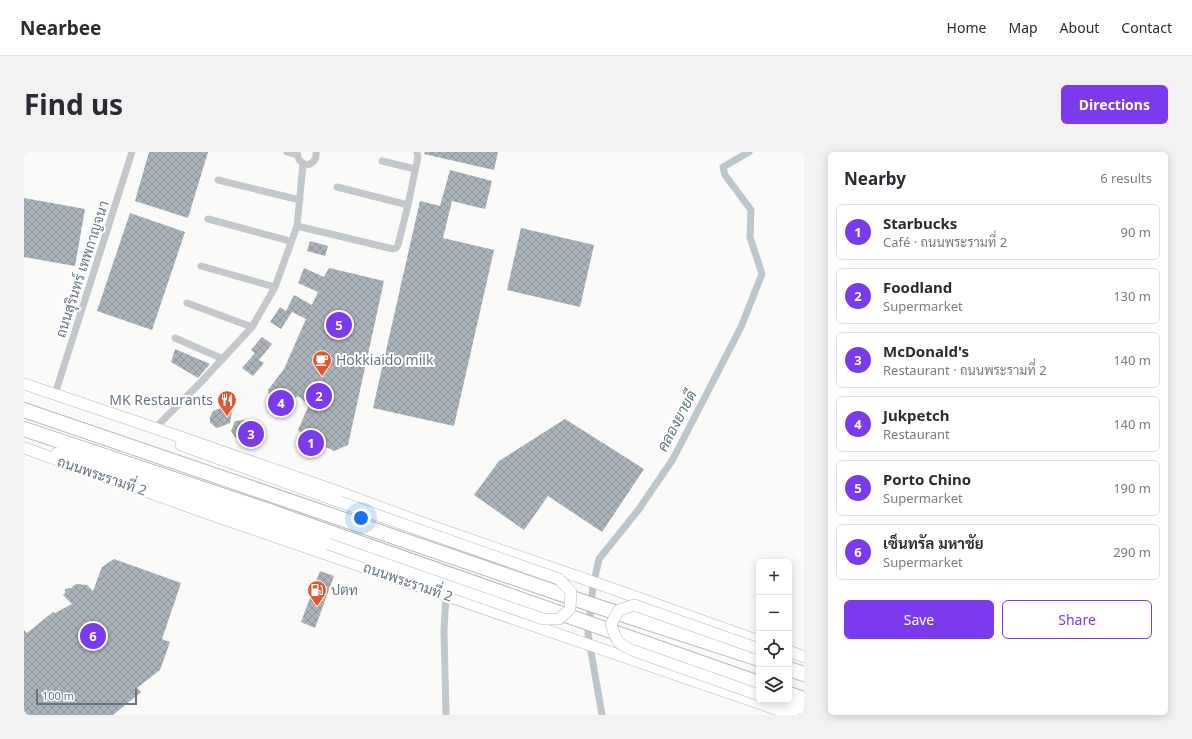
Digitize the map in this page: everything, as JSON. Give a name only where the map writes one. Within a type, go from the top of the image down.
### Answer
[{"type":"highway","points":[[24,410],[589,603],[756,658]]},
{"type":"highway","name":"ถนนพระรามที่ 2","points":[[24,429],[268,511],[756,682]]},
{"type":"highway","points":[[792,670],[804,674]]},
{"type":"highway","points":[[792,695],[804,699]]},
{"type":"main road","points":[[24,384],[339,492],[431,526],[756,640]]},
{"type":"main road","points":[[24,447],[46,450],[105,467],[543,619],[559,619],[570,609],[571,592],[559,579],[179,444],[140,423]]},
{"type":"main road","name":"ถนนพระรามที่ 2","points":[[24,447],[218,517],[446,594],[793,715]]},
{"type":"main road","points":[[756,648],[634,605],[619,610],[611,624],[616,640],[622,645],[637,652],[756,694]]},
{"type":"main road","points":[[792,652],[804,657]]},
{"type":"main road","points":[[792,661],[804,665]]},
{"type":"main road","points":[[784,703],[804,710]]},
{"type":"street","name":"ถนนสุรินทร์ เทพกาญจนา","points":[[55,394],[132,152]]},
{"type":"street","points":[[287,152],[297,154],[299,160],[303,164],[312,163],[316,158],[316,152]]},
{"type":"street","points":[[297,226],[393,249],[396,248],[408,205],[417,152]]},
{"type":"street","points":[[382,161],[415,169]]},
{"type":"street","points":[[155,428],[223,359],[252,327],[275,287],[290,241],[297,226],[303,164]]},
{"type":"street","points":[[218,180],[300,200]]},
{"type":"street","points":[[337,187],[408,205]]},
{"type":"street","points":[[208,219],[290,241]]},
{"type":"street","points":[[201,266],[275,287]]},
{"type":"street","points":[[187,303],[252,327]]},
{"type":"street","points":[[175,338],[223,359]]},
{"type":"street","points":[[446,594],[444,631],[446,715]]},
{"type":"building","points":[[149,152],[208,152],[188,218],[135,201]]},
{"type":"building","points":[[425,152],[498,152],[494,170],[424,154]]},
{"type":"building","points":[[450,170],[492,181],[485,209],[452,201],[443,238],[494,250],[454,426],[373,408],[420,201],[440,206]]},
{"type":"building","points":[[24,198],[85,209],[75,266],[24,257]]},
{"type":"building","points":[[130,213],[185,232],[152,330],[97,311]]},
{"type":"building","points":[[521,228],[594,245],[580,307],[507,290]]},
{"type":"building","points":[[310,241],[328,246],[325,256],[307,251]]},
{"type":"building","points":[[304,268],[324,277],[329,268],[384,281],[348,445],[334,451],[322,445],[317,438],[307,439],[298,430],[309,405],[298,396],[280,408],[270,401],[268,390],[284,369],[306,319],[292,312],[281,329],[270,322],[280,307],[286,311],[294,295],[312,305],[318,292],[298,283]]},
{"type":"building","points":[[262,337],[272,344],[259,360],[264,363],[253,376],[242,368],[255,353],[251,350]]},
{"type":"building","points":[[175,349],[210,364],[198,378],[171,362]]},
{"type":"building","points":[[226,406],[232,412],[230,423],[217,428],[210,422],[210,417],[213,411]]},
{"type":"building","points":[[565,419],[644,469],[602,532],[548,496],[524,530],[474,495],[499,461]]},
{"type":"building","points":[[235,421],[252,421],[261,427],[265,434],[263,441],[255,443],[235,437],[231,431]]},
{"type":"building","points":[[114,559],[181,583],[162,639],[170,642],[160,670],[137,688],[141,692],[113,715],[24,715],[24,630],[27,633],[53,612],[55,613],[72,604],[63,595],[65,593],[65,589],[71,588],[76,584],[87,585],[93,591],[102,567]]},
{"type":"building","points":[[320,571],[334,576],[315,628],[301,622]]},
{"type":"waterway","name":"คลองยายดี","points":[[602,715],[588,634],[593,586],[599,559],[639,509],[673,459],[741,327],[762,274],[750,237],[751,210],[725,175],[723,167],[749,152]]},
{"type":"place","name":"Porto Chino","points":[[339,325]]},
{"type":"place","name":"Hokkiaido milk","points":[[322,377]]},
{"type":"place","name":"Foodland","points":[[319,396]]},
{"type":"place","name":"Jukpetch","points":[[281,403]]},
{"type":"place","name":"MK Restaurants","points":[[227,417]]},
{"type":"place","name":"McDonald's","points":[[251,434]]},
{"type":"place","name":"Starbucks","points":[[311,443]]},
{"type":"place","name":"ปตท","points":[[317,607]]},
{"type":"place","name":"เซ็นทรัล มหาชัย","points":[[93,636]]}]
